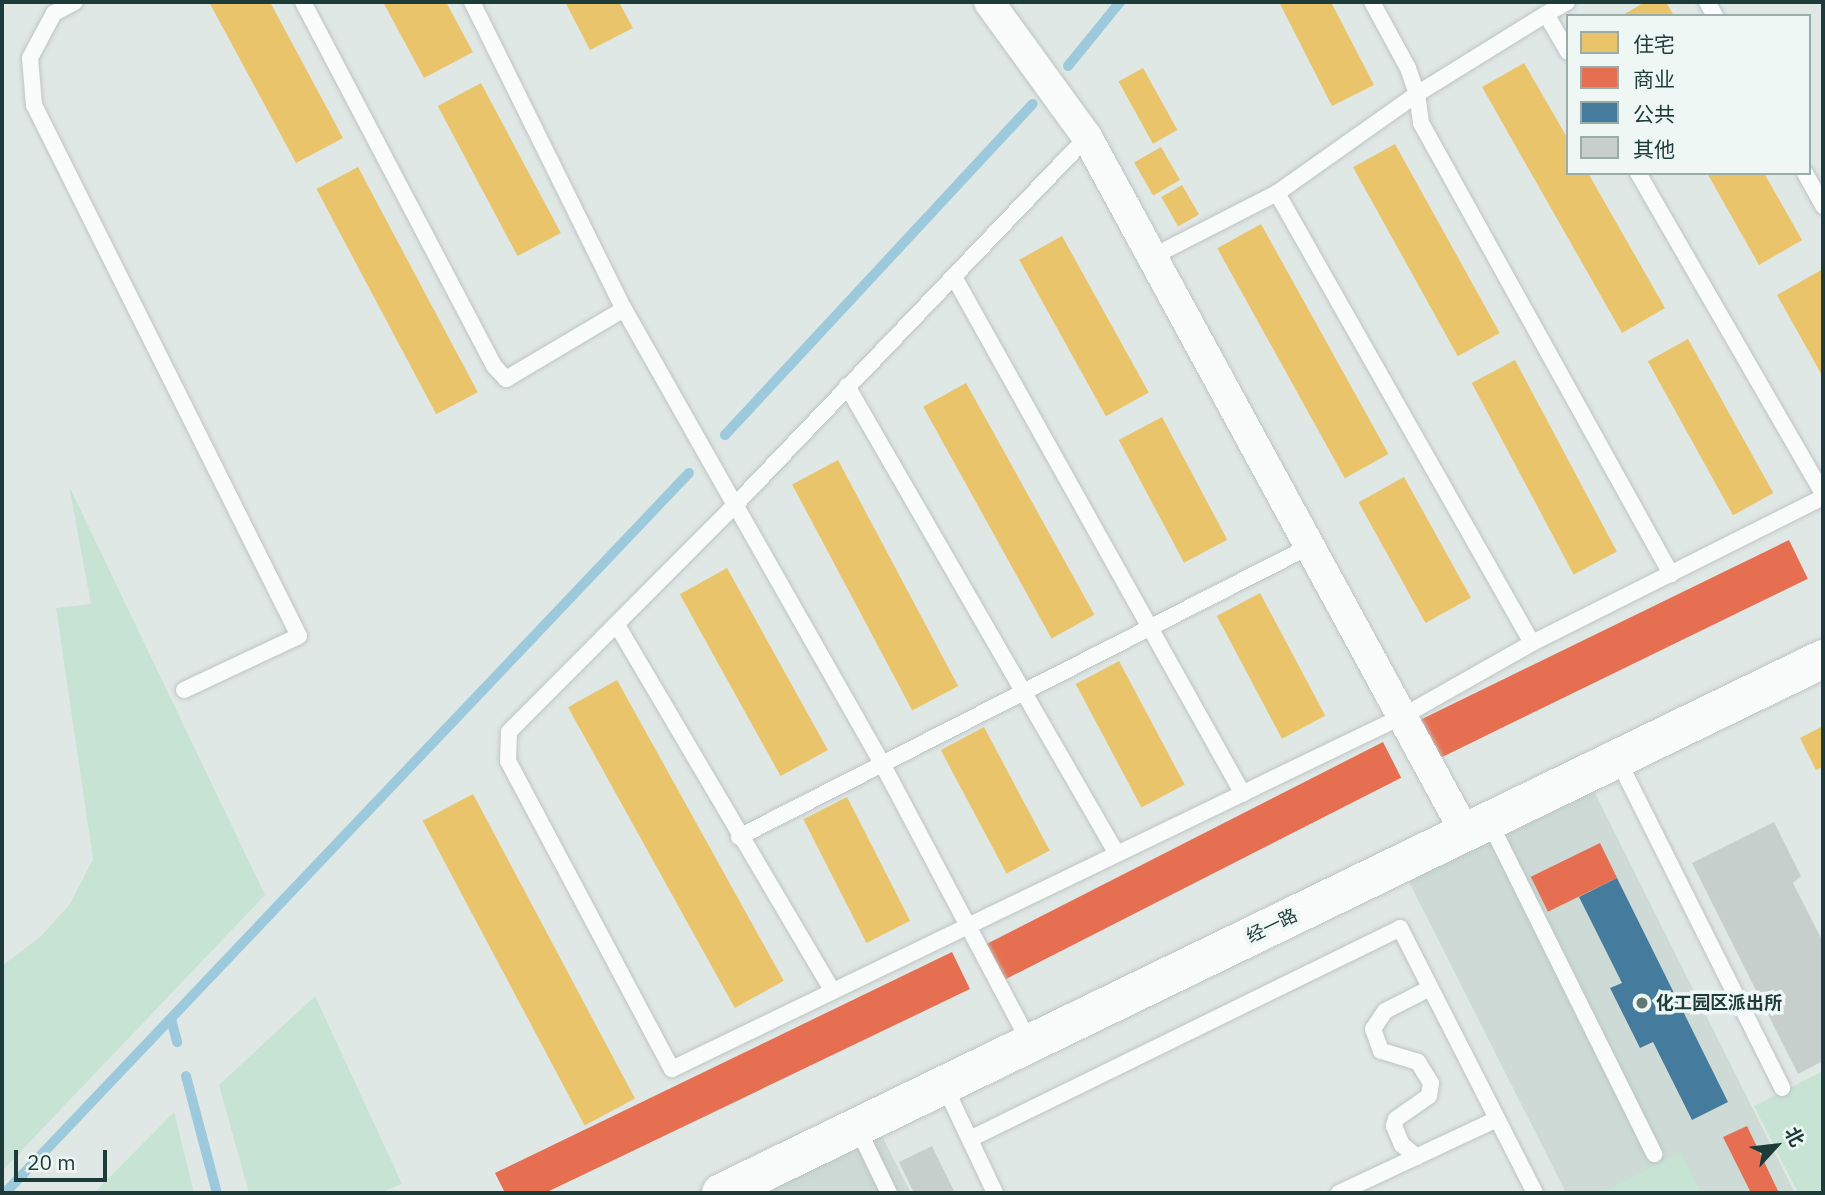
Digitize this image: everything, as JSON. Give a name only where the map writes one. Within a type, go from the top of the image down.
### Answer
[{"type":"street","points":[[989,2],[1087,137],[1403,716],[1477,826]]},
{"type":"street","name":"经一路","points":[[721,1193],[1823,659]]},
{"type":"lane","points":[[75,2],[54,13],[30,58],[34,105],[299,636],[184,690]]},
{"type":"lane","points":[[303,2],[494,366],[506,379],[624,309]]},
{"type":"lane","points":[[472,2],[624,309],[883,765],[1030,1043]]},
{"type":"lane","points":[[1372,2],[1408,68],[1417,94],[1421,123],[1671,574]]},
{"type":"lane","points":[[1154,256],[1277,193],[1417,94],[1567,2]]},
{"type":"lane","points":[[1546,14],[1566,49]]},
{"type":"lane","points":[[1087,137],[735,505],[509,733],[508,761],[672,1069],[1403,716],[1532,643],[1823,496],[1639,175]]},
{"type":"lane","points":[[1806,175],[1823,205]]},
{"type":"lane","points":[[1277,193],[1532,643]]},
{"type":"lane","points":[[954,277],[1243,794]]},
{"type":"lane","points":[[848,386],[1026,692],[1117,855]]},
{"type":"lane","points":[[739,837],[1312,545]]},
{"type":"lane","points":[[617,625],[739,837],[833,991]]},
{"type":"lane","points":[[1617,758],[1782,1088]]},
{"type":"lane","points":[[1477,826],[1654,1154]]},
{"type":"lane","points":[[970,1139],[1400,928],[1535,1193]]},
{"type":"lane","points":[[1417,1157],[1402,1145],[1394,1125],[1396,1119],[1429,1096],[1431,1083],[1418,1062],[1381,1051],[1373,1029],[1385,1011],[1430,988]]},
{"type":"lane","points":[[944,1085],[995,1193]]},
{"type":"lane","points":[[1339,1193],[1497,1119]]},
{"type":"lane","points":[[857,1127],[889,1193]]},
{"type":"shaded area","points":[[1591,785],[1795,1193],[1566,1193],[1406,876]]},
{"type":"shaded area","points":[[880,1132],[911,1193],[750,1193]]},
{"type":"green space","points":[[69,486],[265,895],[2,1171],[2,966],[41,936],[70,904],[93,859],[56,608],[91,604]]},
{"type":"green space","points":[[315,996],[402,1184],[386,1190],[387,1193],[249,1193],[219,1085]]},
{"type":"green space","points":[[1823,1071],[1823,1193],[1798,1193],[1754,1106]]},
{"type":"green space","points":[[174,1112],[194,1193],[94,1193]]},
{"type":"green space","points":[[1681,1152],[1702,1193],[1600,1193]]},
{"type":"building: 住宅","points":[[209,2],[270,2],[343,138],[296,163]]},
{"type":"building: 住宅","points":[[383,2],[446,2],[473,52],[424,78]]},
{"type":"building: 住宅","points":[[565,2],[619,2],[633,28],[590,50]]},
{"type":"building: 住宅","points":[[1279,2],[1331,2],[1374,85],[1332,106]]},
{"type":"building: 住宅","points":[[1645,2],[1666,2],[1673,14],[1624,14]]},
{"type":"building: 住宅","points":[[1524,63],[1566,136],[1566,175],[1589,175],[1665,308],[1622,333],[1482,87]]},
{"type":"building: 住宅","points":[[1143,68],[1177,130],[1153,144],[1119,82]]},
{"type":"building: 住宅","points":[[481,83],[561,233],[518,256],[438,106]]},
{"type":"building: 住宅","points":[[1395,144],[1500,333],[1458,356],[1353,167]]},
{"type":"building: 住宅","points":[[1161,147],[1180,180],[1153,195],[1134,162]]},
{"type":"building: 住宅","points":[[358,167],[478,392],[436,414],[317,189]]},
{"type":"building: 住宅","points":[[1708,175],[1765,175],[1802,240],[1759,265]]},
{"type":"building: 住宅","points":[[1182,185],[1199,214],[1178,226],[1161,197]]},
{"type":"building: 住宅","points":[[1261,224],[1389,454],[1345,478],[1217,248]]},
{"type":"building: 住宅","points":[[1062,236],[1149,393],[1106,416],[1019,260]]},
{"type":"building: 住宅","points":[[1823,269],[1823,377],[1777,295]]},
{"type":"building: 住宅","points":[[1688,339],[1773,493],[1733,515],[1648,361]]},
{"type":"building: 住宅","points":[[1515,360],[1617,552],[1574,575],[1472,383]]},
{"type":"building: 住宅","points":[[966,383],[1094,615],[1052,639],[923,407]]},
{"type":"building: 住宅","points":[[1162,417],[1227,540],[1184,563],[1119,440]]},
{"type":"building: 住宅","points":[[838,460],[958,686],[912,710],[792,484]]},
{"type":"building: 住宅","points":[[1404,477],[1471,598],[1425,623],[1359,502]]},
{"type":"building: 住宅","points":[[727,568],[828,750],[781,776],[680,594]]},
{"type":"building: 住宅","points":[[1260,593],[1325,716],[1282,739],[1217,616]]},
{"type":"building: 住宅","points":[[1119,661],[1185,785],[1141,808],[1076,684]]},
{"type":"building: 住宅","points":[[617,680],[784,981],[735,1008],[568,707]]},
{"type":"building: 住宅","points":[[1823,726],[1823,767],[1816,770],[1800,738]]},
{"type":"building: 住宅","points":[[984,727],[1050,851],[1006,874],[941,750]]},
{"type":"building: 住宅","points":[[473,794],[635,1099],[585,1125],[423,821]]},
{"type":"building: 住宅","points":[[847,797],[910,921],[866,943],[803,819]]},
{"type":"building: 商业","points":[[1789,540],[1808,579],[1437,760],[1418,721]]},
{"type":"building: 商业","points":[[1383,742],[1401,778],[1005,980],[987,944]]},
{"type":"building: 商业","points":[[1600,843],[1617,878],[1548,912],[1531,877]]},
{"type":"building: 商业","points":[[952,952],[970,989],[545,1193],[505,1193],[495,1173]]},
{"type":"building: 商业","points":[[1747,1126],[1779,1193],[1751,1193],[1723,1137]]},
{"type":"building: 公共","points":[[1617,878],[1728,1102],[1692,1120],[1653,1042],[1640,1048],[1610,988],[1622,983],[1579,897]]},
{"type":"building: 其他","points":[[1774,822],[1801,876],[1793,883],[1823,942],[1823,1061],[1798,1074],[1692,863]]},
{"type":"building: 其他","points":[[932,1146],[955,1193],[914,1193],[899,1162]]},
{"type":"waterway","points":[[1068,66],[1120,2]]},
{"type":"waterway","points":[[725,435],[1033,104]]},
{"type":"waterway","points":[[5,1193],[689,473]]},
{"type":"waterway","points":[[171,1019],[177,1042]]},
{"type":"waterway","points":[[186,1076],[217,1193]]},
{"type":"place","name":"化工园区派出所","points":[[1642,1003]]}]
